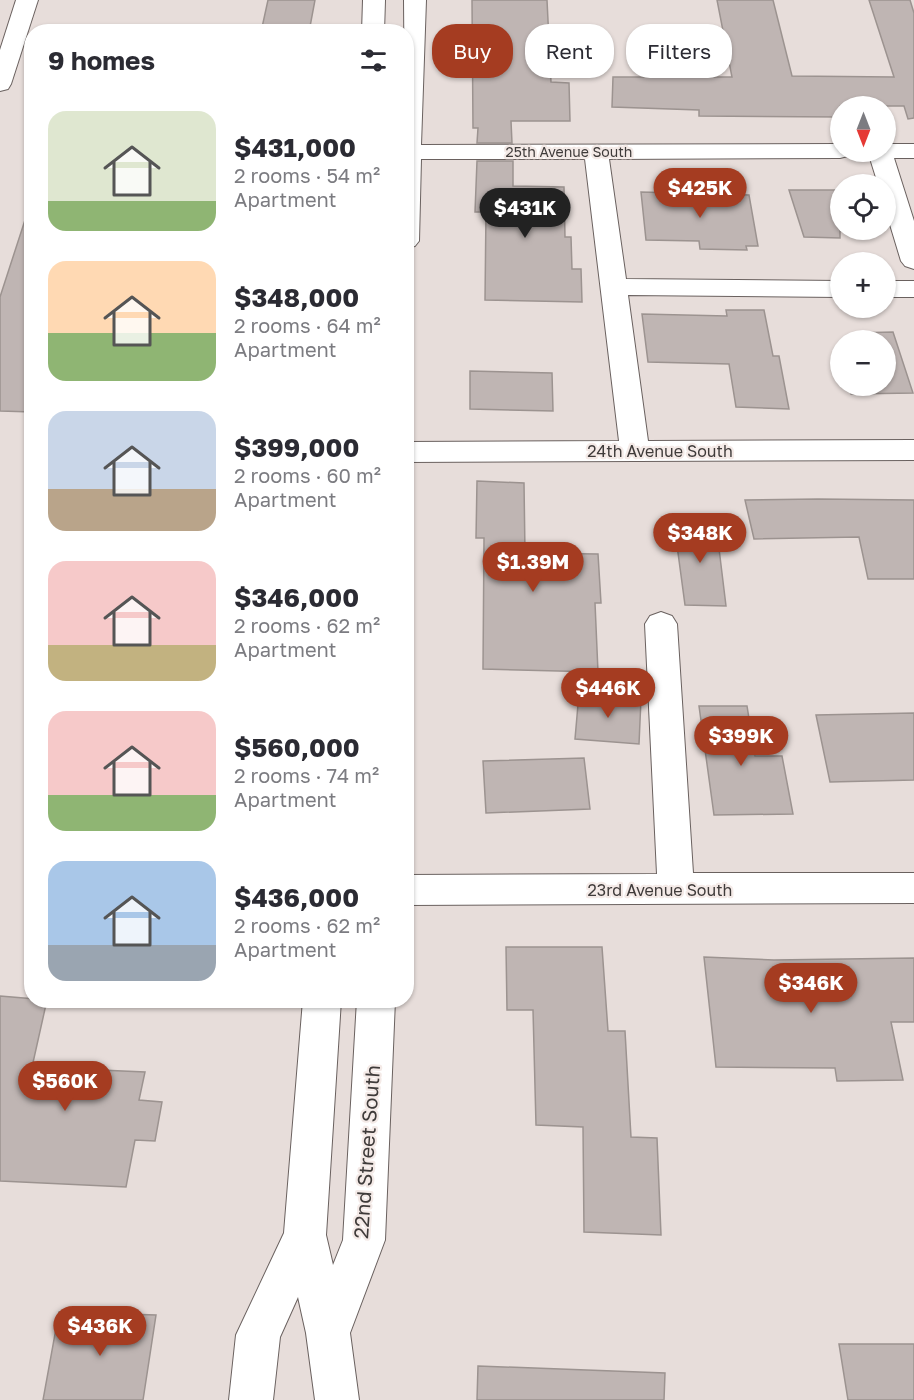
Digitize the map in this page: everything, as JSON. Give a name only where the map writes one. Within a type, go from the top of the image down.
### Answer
[{"type":"street","points":[[0,84],[27,0]]},
{"type":"street","points":[[374,24],[375,0]]},
{"type":"street","points":[[414,24],[415,0]]},
{"type":"street","name":"25th Avenue South","points":[[414,152],[830,151]]},
{"type":"street","points":[[896,151],[914,151]]},
{"type":"street","points":[[596,152],[635,451]]},
{"type":"street","points":[[883,162],[914,261]]},
{"type":"street","points":[[614,287],[830,289]]},
{"type":"street","points":[[896,289],[914,289]]},
{"type":"street","name":"24th Avenue South","points":[[414,452],[914,450]]},
{"type":"street","points":[[661,624],[676,890]]},
{"type":"street","name":"23rd Avenue South","points":[[414,890],[914,888]]},
{"type":"street","name":"22nd Street South","points":[[320,1008],[305,1235],[328,1333],[337,1400]]},
{"type":"street","name":"22nd Street South","points":[[328,1333],[364,1240],[376,1008]]},
{"type":"street","points":[[251,1400],[258,1335],[305,1235]]},
{"type":"building","points":[[268,0],[315,0],[310,24],[263,24]]},
{"type":"building","points":[[472,0],[547,0],[548,24],[525,24],[525,78],[551,78],[551,82],[569,83],[570,121],[511,121],[512,143],[477,143],[478,128],[473,128],[473,78],[513,78],[513,24],[472,24]]},
{"type":"building","points":[[717,0],[773,0],[792,76],[894,77],[869,0],[910,0],[914,13],[914,118],[908,119],[904,106],[896,106],[896,96],[830,96],[830,117],[699,116],[699,110],[612,107],[614,77],[732,78],[732,24],[722,24]]},
{"type":"building","points":[[477,161],[513,161],[513,186],[564,187],[565,237],[571,237],[572,269],[581,269],[582,302],[485,300],[486,212],[475,212]]},
{"type":"building","points":[[789,190],[830,190],[830,238],[804,237]]},
{"type":"building","points":[[641,192],[749,195],[758,246],[746,246],[747,250],[700,249],[699,241],[646,240]]},
{"type":"building","points":[[24,223],[24,412],[0,411],[0,297]]},
{"type":"building","points":[[726,310],[764,310],[773,356],[779,356],[789,409],[736,407],[729,364],[648,362],[642,314],[727,316]]},
{"type":"building","points":[[896,341],[913,393],[896,393]]},
{"type":"building","points":[[470,371],[552,373],[553,411],[470,409]]},
{"type":"building","points":[[477,481],[524,483],[525,553],[598,554],[601,603],[595,603],[598,672],[483,669],[484,538],[476,538]]},
{"type":"building","points":[[745,500],[914,500],[914,579],[868,579],[859,537],[754,539]]},
{"type":"building","points":[[674,523],[716,524],[726,606],[685,605]]},
{"type":"building","points":[[579,693],[641,699],[639,744],[575,739]]},
{"type":"building","points":[[699,706],[747,706],[755,756],[782,756],[793,814],[714,815]]},
{"type":"building","points":[[914,713],[914,780],[830,782],[816,715]]},
{"type":"building","points":[[584,758],[590,809],[486,813],[483,761]]},
{"type":"building","points":[[506,947],[602,947],[608,1031],[625,1031],[631,1137],[657,1138],[661,1235],[584,1232],[583,1127],[536,1125],[533,1010],[507,1010]]},
{"type":"building","points":[[704,957],[774,960],[914,958],[914,1022],[891,1022],[903,1080],[837,1081],[835,1068],[716,1067]]},
{"type":"building","points":[[0,996],[24,998],[24,1008],[45,1008],[32,1067],[145,1072],[139,1100],[162,1102],[155,1141],[135,1140],[126,1187],[0,1181]]},
{"type":"building","points":[[59,1312],[156,1315],[143,1400],[43,1400]]},
{"type":"building","points":[[839,1344],[914,1344],[914,1400],[848,1400]]},
{"type":"building","points":[[478,1366],[665,1373],[664,1400],[477,1400]]}]
